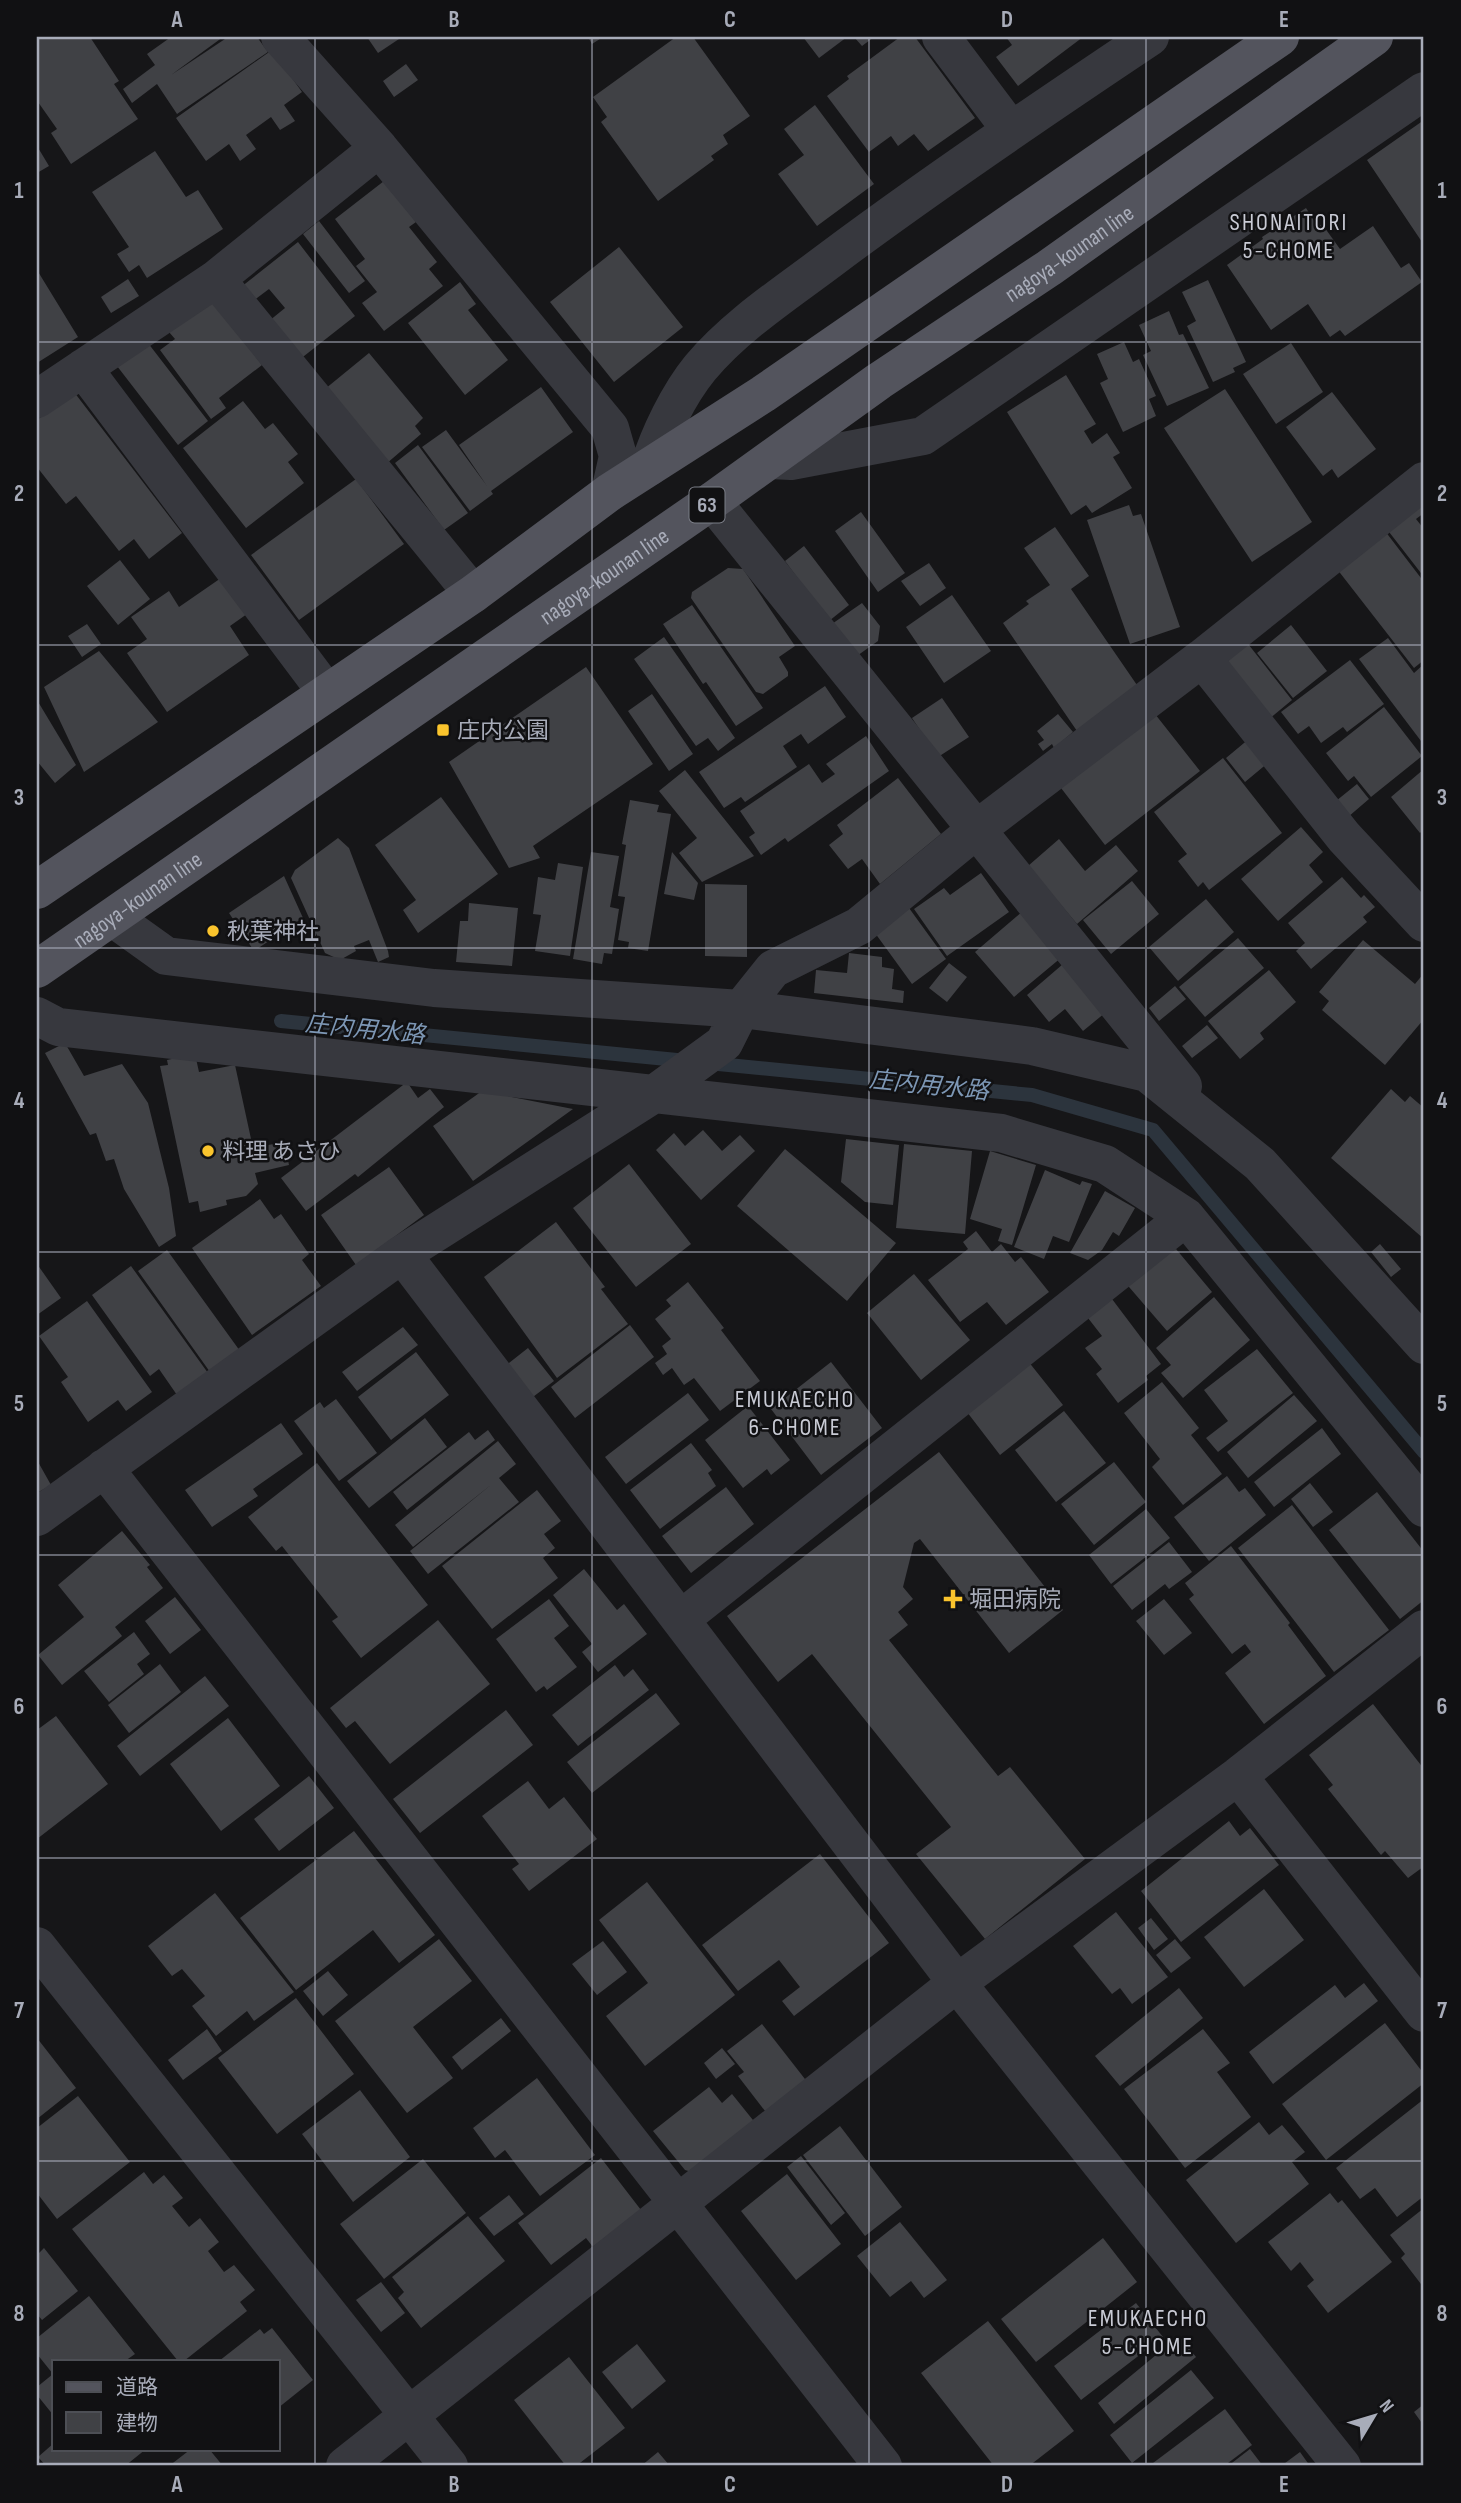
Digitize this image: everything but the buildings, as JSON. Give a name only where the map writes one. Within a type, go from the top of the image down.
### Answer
[{"type":"main road","points":[[37,890],[473,594],[610,492],[763,394],[1280,37]]},
{"type":"main road","name":"nagoya-kounan line","points":[[37,969],[712,501],[879,381],[1049,268],[1374,37]]},
{"type":"street","points":[[280,37],[379,148],[610,428],[618,456],[610,492]]},
{"type":"street","points":[[941,37],[1011,130]]},
{"type":"street","points":[[649,467],[659,436],[699,370],[734,332],[1011,130],[1150,37]]},
{"type":"street","points":[[769,460],[791,461],[923,436],[1424,91]]},
{"type":"street","points":[[37,398],[216,279],[379,148]]},
{"type":"street","points":[[216,279],[473,594]]},
{"type":"street","points":[[83,368],[327,692]]},
{"type":"street","points":[[37,1517],[402,1254],[662,1088],[724,1043],[741,1009],[773,969],[859,926],[976,829],[1202,658],[1424,481]]},
{"type":"street","points":[[712,501],[1219,1132]]},
{"type":"street","points":[[1202,658],[1344,837],[1424,923]]},
{"type":"street","points":[[113,918],[166,956],[434,988],[741,1009],[1032,1046],[1147,1073],[1260,1164],[1424,1345]]},
{"type":"street","points":[[37,1016],[58,1027],[662,1088],[1001,1133],[1105,1164],[1186,1217],[1424,1508]]},
{"type":"street","points":[[681,1619],[1186,1217]]},
{"type":"street","points":[[402,1254],[957,1983],[1342,2466]]},
{"type":"street","points":[[104,1468],[883,2466]]},
{"type":"street","points":[[345,2466],[957,1983],[1238,1776],[1424,1629]]},
{"type":"street","points":[[1238,1776],[1424,2013]]},
{"type":"street","points":[[37,1946],[449,2466]]},
{"type":"waterway","name":"庄内用水路","points":[[281,1021],[687,1061]]},
{"type":"waterway","name":"庄内用水路","points":[[708,1063],[1032,1095],[1153,1130],[1424,1452]]},
{"type":"place","name":"庄内公園","points":[[443,730]]},
{"type":"place","name":"秋葉神社","points":[[213,931]]},
{"type":"place","name":"料理 あさひ","points":[[208,1151]]},
{"type":"place","name":"堀田病院","points":[[953,1599]]},
{"type":"district","name":"SHONAITORI 5-CHOME","points":[[1289,236]]},
{"type":"district","name":"EMUKAECHO 6-CHOME","points":[[795,1413]]},
{"type":"district","name":"EMUKAECHO 5-CHOME","points":[[1148,2332]]}]
